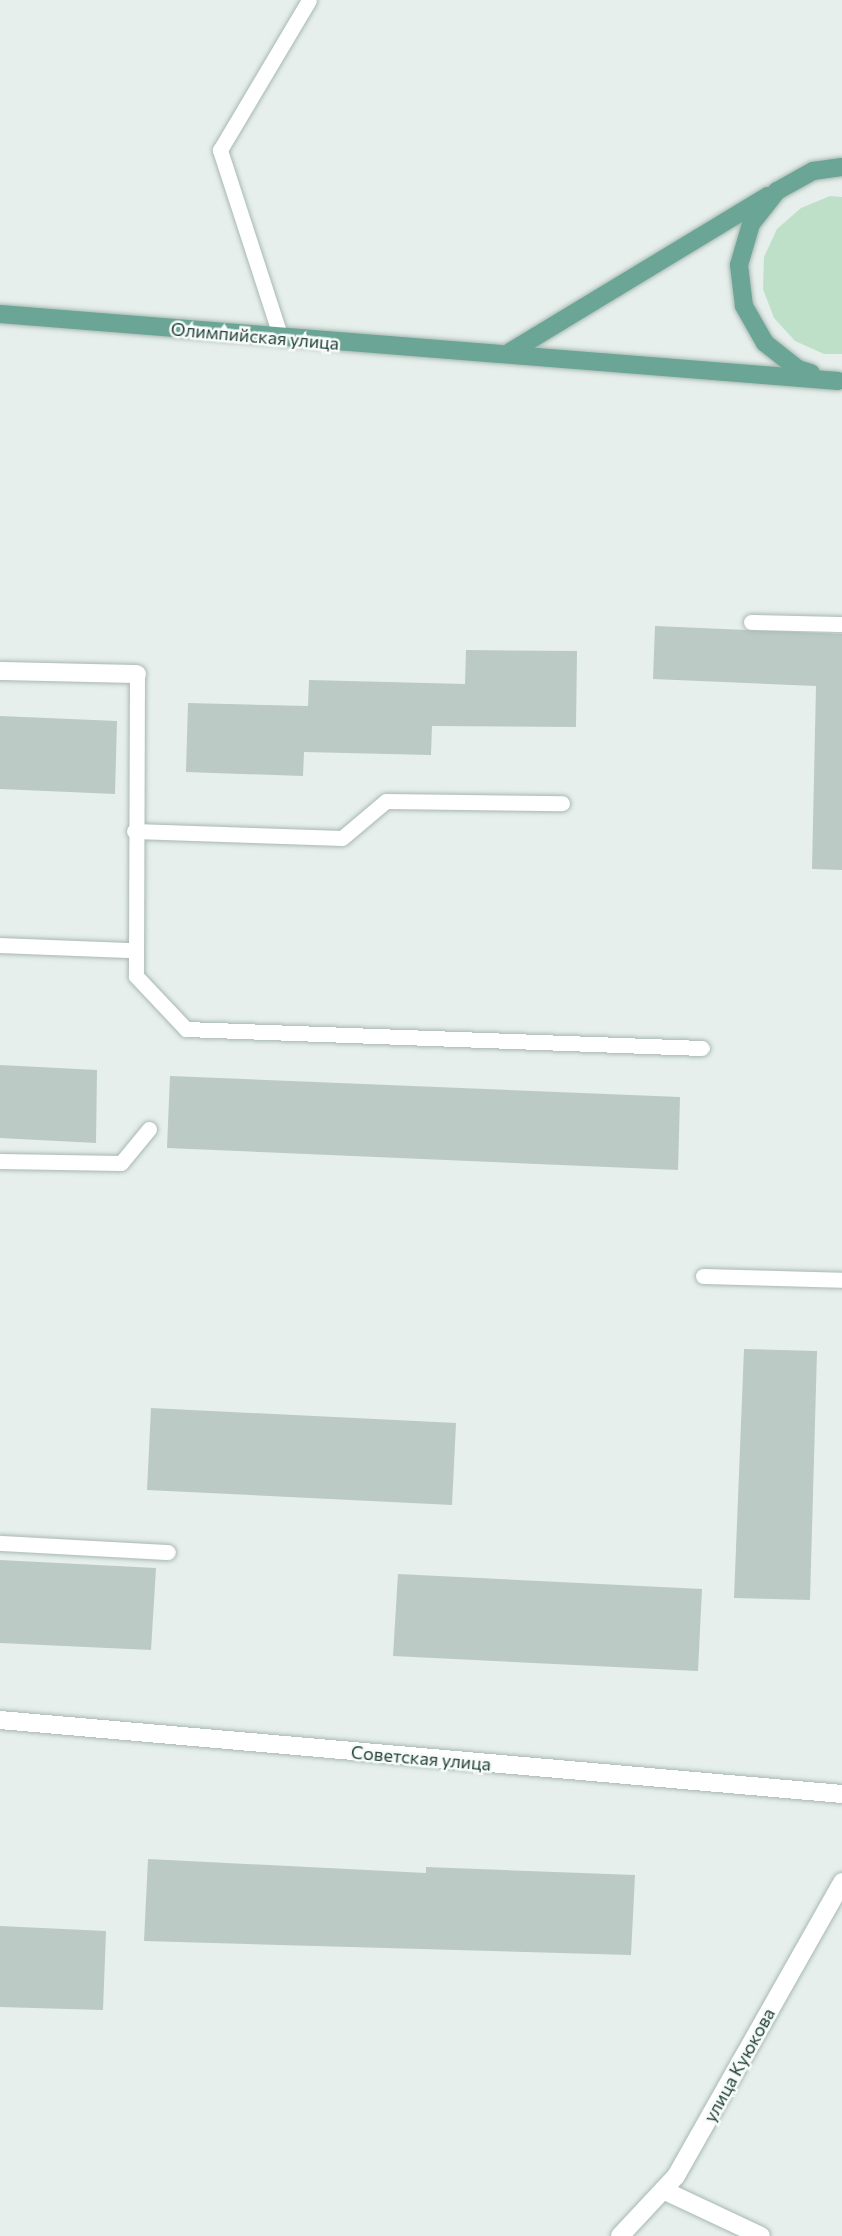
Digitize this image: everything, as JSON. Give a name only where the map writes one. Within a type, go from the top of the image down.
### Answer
[{"type":"main road","points":[[510,352],[842,154]]},
{"type":"main road","points":[[813,171],[842,167]]},
{"type":"main road","points":[[777,191],[751,224],[739,265],[744,306],[765,343],[781,356],[798,369],[840,380]]},
{"type":"main road","name":"Олимпийская улица","points":[[0,314],[281,339],[510,352],[840,380]]},
{"type":"street","points":[[0,671],[137,674]]},
{"type":"street","name":"Советская улица","points":[[0,1720],[842,1794]]},
{"type":"street","name":"улица Куюкова","points":[[620,2236],[676,2176],[842,1882]]},
{"type":"street","points":[[663,2190],[761,2236]]},
{"type":"lane","points":[[281,339],[220,150],[309,0]]},
{"type":"lane","points":[[751,622],[842,624]]},
{"type":"lane","points":[[137,674],[133,950],[136,976],[186,1029],[702,1048]]},
{"type":"lane","points":[[134,831],[342,838],[386,801],[562,803]]},
{"type":"lane","points":[[0,945],[133,950]]},
{"type":"lane","points":[[0,1161],[122,1163],[149,1129]]},
{"type":"lane","points":[[703,1276],[842,1280]]},
{"type":"lane","points":[[0,1543],[168,1552]]},
{"type":"green space","points":[[830,196],[842,197],[842,354],[824,354],[795,341],[774,318],[763,289],[764,257],[777,229],[801,208]]},
{"type":"building","points":[[655,626],[842,634],[842,870],[812,869],[816,686],[653,679]]},
{"type":"building","points":[[466,650],[577,651],[576,727],[432,726],[431,755],[304,752],[303,776],[186,772],[188,703],[308,706],[309,680],[465,684]]},
{"type":"building","points":[[0,716],[117,721],[115,794],[0,789]]},
{"type":"building","points":[[0,1065],[97,1070],[96,1143],[0,1138]]},
{"type":"building","points":[[170,1076],[680,1097],[678,1170],[167,1148]]},
{"type":"building","points":[[744,1349],[817,1351],[810,1600],[734,1598]]},
{"type":"building","points":[[151,1408],[456,1423],[452,1505],[147,1490]]},
{"type":"building","points":[[0,1560],[156,1568],[151,1650],[0,1643]]},
{"type":"building","points":[[398,1574],[702,1589],[698,1671],[393,1656]]},
{"type":"building","points":[[148,1859],[426,1873],[426,1867],[635,1875],[631,1955],[144,1941]]},
{"type":"building","points":[[0,1926],[106,1931],[103,2010],[0,2007]]}]
